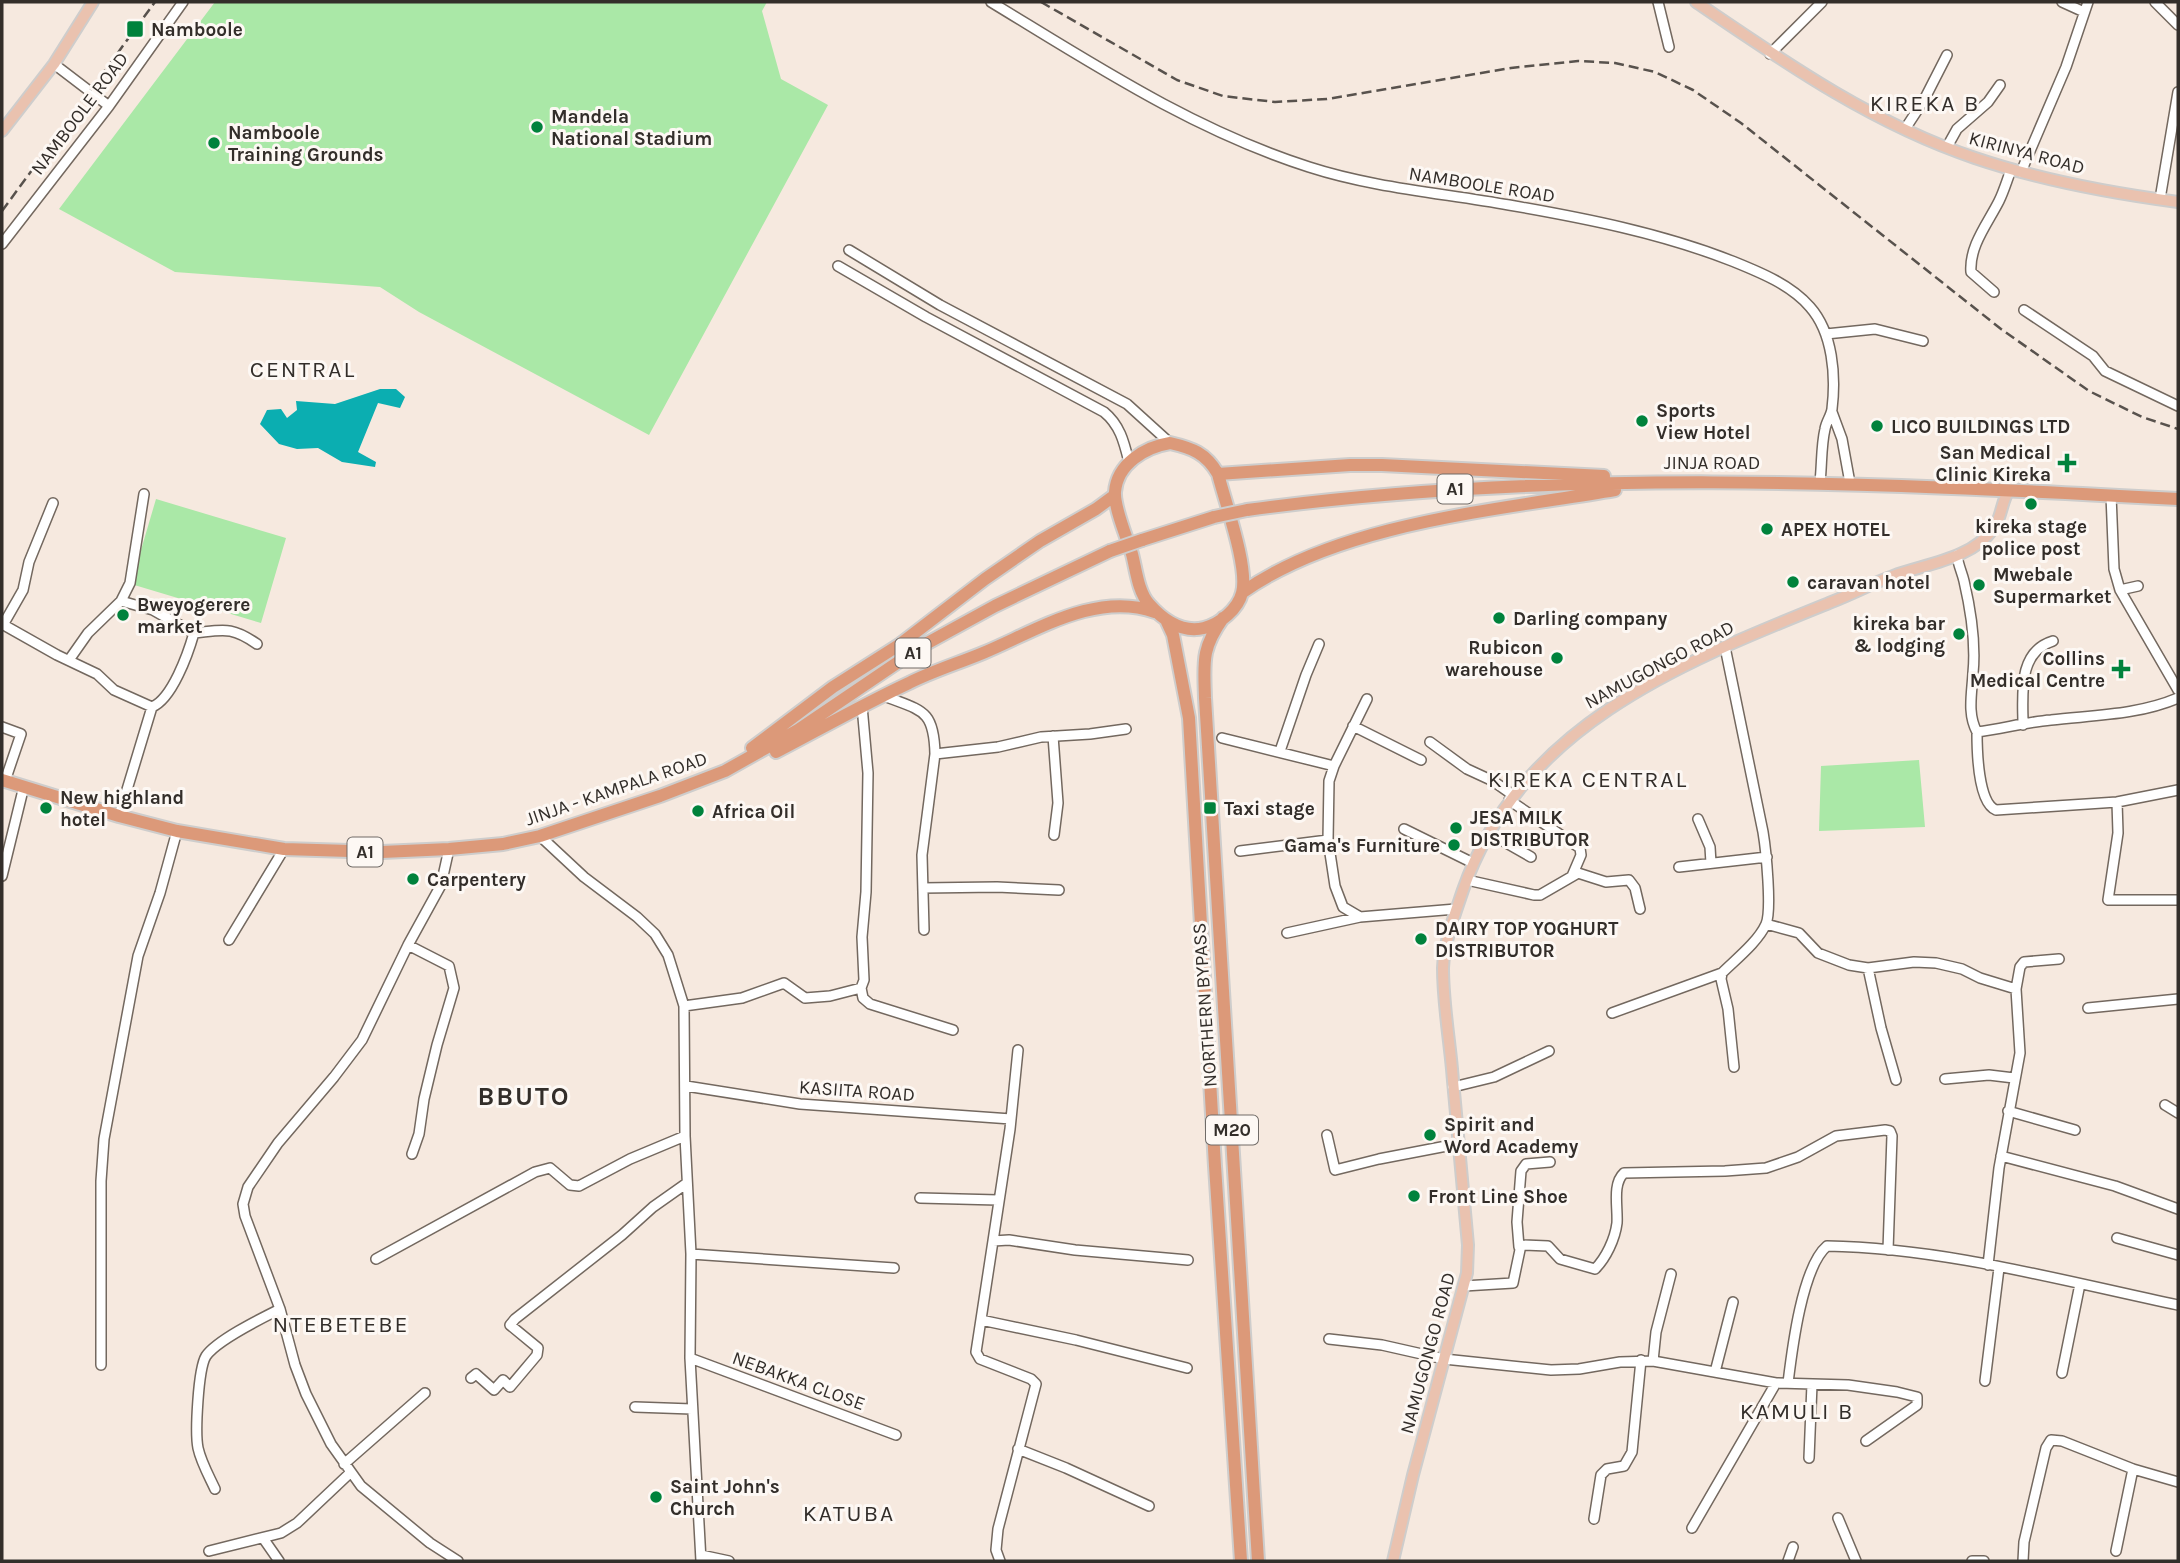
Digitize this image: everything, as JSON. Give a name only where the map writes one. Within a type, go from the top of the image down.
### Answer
[{"type":"highway","points":[[725,771],[772,754],[862,706],[955,663],[1069,616],[1104,607],[1127,605],[1142,607],[1163,618],[1196,629],[1207,627],[1223,618],[1239,602],[1243,592],[1242,568],[1218,474],[1212,464],[1193,448],[1170,443],[1151,446],[1129,462],[1121,474],[1115,495],[1144,598],[1163,618]]},
{"type":"highway","points":[[1218,474],[1350,465],[1664,481]]},
{"type":"highway","points":[[1243,592],[1261,579],[1341,545],[1403,527],[1664,481]]},
{"type":"highway","name":"JINJA ROAD","points":[[1110,551],[1214,517],[1247,510],[1348,496],[1440,489],[1664,481],[1820,482],[2178,499]]},
{"type":"highway","points":[[725,771],[833,687],[899,645],[985,579],[1115,495]]},
{"type":"highway","name":"JINJA - KAMPALA ROAD","points":[[4,780],[119,817],[177,831],[284,849],[382,852],[503,844],[540,836],[725,771],[798,730],[922,646],[995,606],[1110,551]]},
{"type":"highway","name":"NORTHERN BYPASS","points":[[1163,618],[1173,635],[1189,718],[1241,1561]]},
{"type":"highway","name":"NORTHERN BYPASS","points":[[1223,618],[1206,647],[1205,698],[1258,1561]]},
{"type":"main road","points":[[2,131],[54,64],[93,2]]},
{"type":"main road","name":"KIRINYA ROAD","points":[[1696,2],[1770,54],[1836,94],[1947,147],[2016,171],[2178,202]]},
{"type":"main road","name":"NAMUGONGO ROAD","points":[[1393,1561],[1464,1286],[1468,1245],[1443,967],[1466,880],[1489,833],[1511,798],[1557,748],[1590,721],[1654,682],[1725,647],[1878,581],[1957,555],[1984,539],[1993,530],[1998,521],[2002,500],[2008,490]]},
{"type":"street","name":"NAMBOOLE ROAD","points":[[2,244],[109,106],[183,2]]},
{"type":"street","name":"NAMBOOLE ROAD","points":[[991,2],[1143,95],[1264,152],[1365,182],[1628,229],[1706,251],[1753,270],[1793,292],[1808,304],[1818,317],[1826,334],[1831,360],[1832,412],[1825,426],[1820,482]]},
{"type":"street","points":[[1658,2],[1669,47]]},
{"type":"street","points":[[1770,54],[1822,2]]},
{"type":"street","points":[[2062,2],[2084,12]]},
{"type":"street","points":[[1994,292],[1971,272],[1970,261],[1976,243],[2016,171],[2062,78],[2088,2]]},
{"type":"street","points":[[2155,2],[2178,24]]},
{"type":"street","points":[[1905,129],[1924,100],[1947,55]]},
{"type":"street","points":[[54,64],[109,106]]},
{"type":"street","points":[[1947,147],[1957,129],[1987,102],[2000,85]]},
{"type":"street","points":[[2160,200],[2178,92]]},
{"type":"street","points":[[849,250],[940,305],[1127,404],[1170,443]]},
{"type":"street","points":[[838,266],[926,317],[1104,412],[1120,429],[1129,462]]},
{"type":"street","points":[[2024,310],[2093,356],[2105,371],[2178,406]]},
{"type":"street","points":[[1826,334],[1875,329],[1923,341]]},
{"type":"street","points":[[1832,412],[1842,439],[1850,483]]},
{"type":"street","points":[[69,660],[88,632],[121,601],[132,578],[144,494]]},
{"type":"street","points":[[2111,495],[2114,569],[2120,590],[2178,690]]},
{"type":"street","points":[[53,503],[29,562],[23,590],[2,624],[97,674],[114,690],[152,707],[160,704],[178,675],[194,633]]},
{"type":"street","points":[[1957,555],[1975,639],[1970,688],[1972,723],[1977,732],[1983,792],[1991,808],[1996,810],[2117,802],[2178,790]]},
{"type":"street","points":[[2120,590],[2138,586]]},
{"type":"street","points":[[121,601],[153,611],[194,633],[232,630],[257,644]]},
{"type":"street","points":[[2023,725],[2025,669],[2029,659],[2053,641]]},
{"type":"street","points":[[1280,751],[1319,644]]},
{"type":"street","points":[[1612,1013],[1722,972],[1746,950],[1766,923],[1767,857],[1725,647]]},
{"type":"street","points":[[884,696],[927,714],[931,721],[936,754],[922,855],[924,930]]},
{"type":"street","points":[[1977,732],[2048,720],[2098,717],[2149,708],[2178,698]]},
{"type":"street","points":[[1360,917],[1343,907],[1335,886],[1328,840],[1329,781],[1367,699]]},
{"type":"street","points":[[862,706],[868,773],[866,892],[862,937],[863,998],[870,1004],[953,1030]]},
{"type":"street","points":[[119,817],[152,707]]},
{"type":"street","points":[[1353,726],[1421,760]]},
{"type":"street","points":[[2,727],[21,734],[4,780]]},
{"type":"street","points":[[936,754],[998,747],[1053,736],[1126,729]]},
{"type":"street","points":[[1053,736],[1058,785],[1054,835]]},
{"type":"street","points":[[1222,738],[1334,766]]},
{"type":"street","points":[[1430,742],[1467,769],[1493,780],[1511,798],[1580,848],[1581,855],[1572,876]]},
{"type":"street","points":[[2,876],[24,786]]},
{"type":"street","points":[[2117,802],[2118,833],[2108,900],[2178,900]]},
{"type":"street","points":[[1698,819],[1710,847],[1711,863]]},
{"type":"street","points":[[1404,829],[1473,863]]},
{"type":"street","points":[[101,1365],[101,1181],[104,1139],[138,956],[177,831]]},
{"type":"street","points":[[1489,833],[1531,857]]},
{"type":"street","points":[[540,836],[584,877],[655,934],[668,955],[684,1006],[685,1136],[691,1254],[690,1357],[701,1558],[729,1561]]},
{"type":"street","points":[[1240,850],[1328,840]]},
{"type":"street","points":[[229,940],[284,849]]},
{"type":"street","points":[[449,849],[441,886],[408,945],[362,1040],[278,1143],[244,1196],[245,1216],[280,1308],[295,1365],[321,1427],[361,1486],[458,1561]]},
{"type":"street","points":[[1679,867],[1767,857]]},
{"type":"street","points":[[1466,880],[1540,895],[1578,873],[1606,882],[1629,880],[1635,888],[1640,909]]},
{"type":"street","points":[[923,888],[1059,890]]},
{"type":"street","points":[[1287,933],[1360,917],[1457,909]]},
{"type":"street","points":[[1766,923],[1799,933],[1824,957],[1868,968],[1936,962],[2016,989]]},
{"type":"street","points":[[408,945],[449,966],[454,988],[437,1045],[419,1134],[412,1154]]},
{"type":"street","points":[[1988,1265],[2001,1156],[2020,1053],[2016,989],[2020,967],[2024,962],[2059,959]]},
{"type":"street","points":[[1868,968],[1896,1080]]},
{"type":"street","points":[[1722,972],[1734,1067]]},
{"type":"street","points":[[684,1006],[742,998],[784,983],[805,998],[830,996],[861,988]]},
{"type":"street","points":[[2088,1008],[2178,999]]},
{"type":"street","points":[[1000,1561],[996,1550],[998,1530],[1036,1384],[1031,1379],[980,1359],[976,1352],[1009,1135],[1018,1050]]},
{"type":"street","points":[[1453,1087],[1494,1077],[1549,1051]]},
{"type":"street","points":[[1945,1079],[1989,1075],[2014,1078]]},
{"type":"street","name":"KASIITA ROAD","points":[[686,1086],[800,1104],[1011,1119]]},
{"type":"street","points":[[2165,1105],[2178,1113]]},
{"type":"street","points":[[2008,1111],[2075,1130]]},
{"type":"street","points":[[1519,1247],[1548,1246],[1560,1259],[1595,1269],[1601,1262],[1616,1225],[1618,1180],[1624,1173],[1766,1168],[1798,1157],[1836,1136],[1885,1130],[1890,1131],[1892,1136],[1888,1250]]},
{"type":"street","points":[[1326,1135],[1335,1170],[1457,1144]]},
{"type":"street","points":[[376,1259],[535,1172],[550,1168],[570,1185],[579,1186],[630,1158],[685,1136]]},
{"type":"street","points":[[2001,1156],[2115,1186],[2178,1209]]},
{"type":"street","points":[[1464,1286],[1513,1283],[1519,1247],[1517,1222],[1521,1171],[1526,1164],[1550,1162]]},
{"type":"street","points":[[471,1378],[476,1374],[494,1390],[503,1380],[510,1387],[537,1355],[538,1348],[510,1325],[515,1319],[653,1207],[687,1183]]},
{"type":"street","points":[[920,1198],[999,1200]]},
{"type":"street","points":[[2117,1238],[2178,1255]]},
{"type":"street","points":[[993,1241],[1009,1240],[1075,1250],[1188,1260]]},
{"type":"street","points":[[1788,1383],[1805,1290],[1816,1259],[1827,1246],[1888,1250],[1988,1265],[2178,1306]]},
{"type":"street","points":[[691,1254],[894,1268]]},
{"type":"street","points":[[1985,1381],[1999,1268]]},
{"type":"street","points":[[1653,1361],[1656,1332],[1671,1274]]},
{"type":"street","points":[[2063,1373],[2080,1284]]},
{"type":"street","points":[[1715,1372],[1734,1302]]},
{"type":"street","points":[[215,1489],[199,1451],[197,1438],[204,1360],[216,1347],[280,1308]]},
{"type":"street","points":[[981,1320],[1187,1368]]},
{"type":"street","points":[[1329,1339],[1382,1345],[1444,1359],[1551,1370],[1653,1361],[1776,1383],[1848,1385],[1917,1397],[1917,1405],[1866,1441]]},
{"type":"street","name":"NEBAKKA CLOSE","points":[[690,1357],[896,1434]]},
{"type":"street","points":[[1594,1519],[1601,1475],[1607,1469],[1624,1466],[1632,1452],[1641,1360]]},
{"type":"street","points":[[1692,1528],[1776,1383]]},
{"type":"street","points":[[1809,1458],[1812,1384]]},
{"type":"street","points":[[344,1464],[425,1393]]},
{"type":"street","points":[[635,1407],[692,1409]]},
{"type":"street","points":[[2023,1561],[2024,1542],[2046,1448],[2051,1440],[2062,1441],[2133,1469],[2178,1482]]},
{"type":"street","points":[[1018,1449],[1149,1506]]},
{"type":"street","points":[[2116,1550],[2133,1469]]},
{"type":"street","points":[[209,1551],[281,1533],[297,1523],[350,1473]]},
{"type":"street","points":[[1838,1518],[1856,1561]]},
{"type":"street","points":[[263,1538],[279,1561]]},
{"type":"street","points":[[1788,1561],[1793,1546]]},
{"type":"street","points":[[1972,1561],[1984,1561]]},
{"type":"green space","points":[[215,2],[767,2],[762,11],[781,79],[828,105],[649,435],[419,312],[380,287],[175,272],[59,209]]},
{"type":"green space","points":[[156,499],[286,538],[261,623],[131,584]]},
{"type":"green space","points":[[1919,760],[1925,827],[1819,831],[1821,766]]},
{"type":"water","points":[[380,389],[396,389],[405,397],[400,408],[378,403],[358,452],[376,462],[375,467],[342,462],[318,448],[297,449],[279,444],[260,424],[267,410],[281,409],[287,418],[297,410],[296,401],[335,404]]},
{"type":"railway","points":[[2,211],[155,2]]},
{"type":"railway","points":[[1041,2],[1177,80],[1223,96],[1275,102],[1327,99],[1511,68],[1578,61],[1615,63],[1655,72],[1693,90],[1741,123],[2001,329],[2089,391],[2142,417],[2178,429]]},
{"type":"place","name":"Namboole","points":[[135,29]]},
{"type":"place","name":"Mandela National Stadium","points":[[537,127]]},
{"type":"place","name":"Namboole Training Grounds","points":[[214,143]]},
{"type":"place","name":"Sports View Hotel","points":[[1642,421]]},
{"type":"place","name":"LICO BUILDINGS LTD","points":[[1877,426]]},
{"type":"place","name":"San Medical Clinic Kireka","points":[[2067,463]]},
{"type":"place","name":"kireka stage police post","points":[[2031,504]]},
{"type":"place","name":"APEX HOTEL","points":[[1767,529]]},
{"type":"place","name":"caravan hotel","points":[[1793,582]]},
{"type":"place","name":"Mwebale Supermarket","points":[[1979,585]]},
{"type":"place","name":"Bweyogerere market","points":[[123,615]]},
{"type":"place","name":"Darling company","points":[[1499,618]]},
{"type":"place","name":"kireka bar & lodging","points":[[1959,634]]},
{"type":"place","name":"Rubicon warehouse","points":[[1557,658]]},
{"type":"place","name":"Collins Medical Centre","points":[[2121,669]]},
{"type":"place","name":"New highland hotel","points":[[46,808]]},
{"type":"place","name":"Taxi stage","points":[[1210,808]]},
{"type":"place","name":"Africa Oil","points":[[698,811]]},
{"type":"place","name":"JESA MILK DISTRIBUTOR","points":[[1456,828]]},
{"type":"place","name":"Gama's Furniture","points":[[1454,845]]},
{"type":"place","name":"Carpentery","points":[[413,879]]},
{"type":"place","name":"DAIRY TOP YOGHURT DISTRIBUTOR","points":[[1421,939]]},
{"type":"place","name":"Spirit and Word Academy","points":[[1430,1135]]},
{"type":"place","name":"Front Line Shoe","points":[[1414,1196]]},
{"type":"place","name":"Saint John's Church","points":[[656,1497]]},
{"type":"district","name":"KIREKA B","points":[[1925,103]]},
{"type":"district","name":"CENTRAL","points":[[303,369]]},
{"type":"district","name":"KIREKA CENTRAL","points":[[1588,779]]},
{"type":"district","name":"BBUTO","points":[[524,1096]]},
{"type":"district","name":"NTEBETEBE","points":[[341,1324]]},
{"type":"district","name":"KAMULI B","points":[[1797,1411]]},
{"type":"district","name":"KATUBA","points":[[849,1513]]}]
